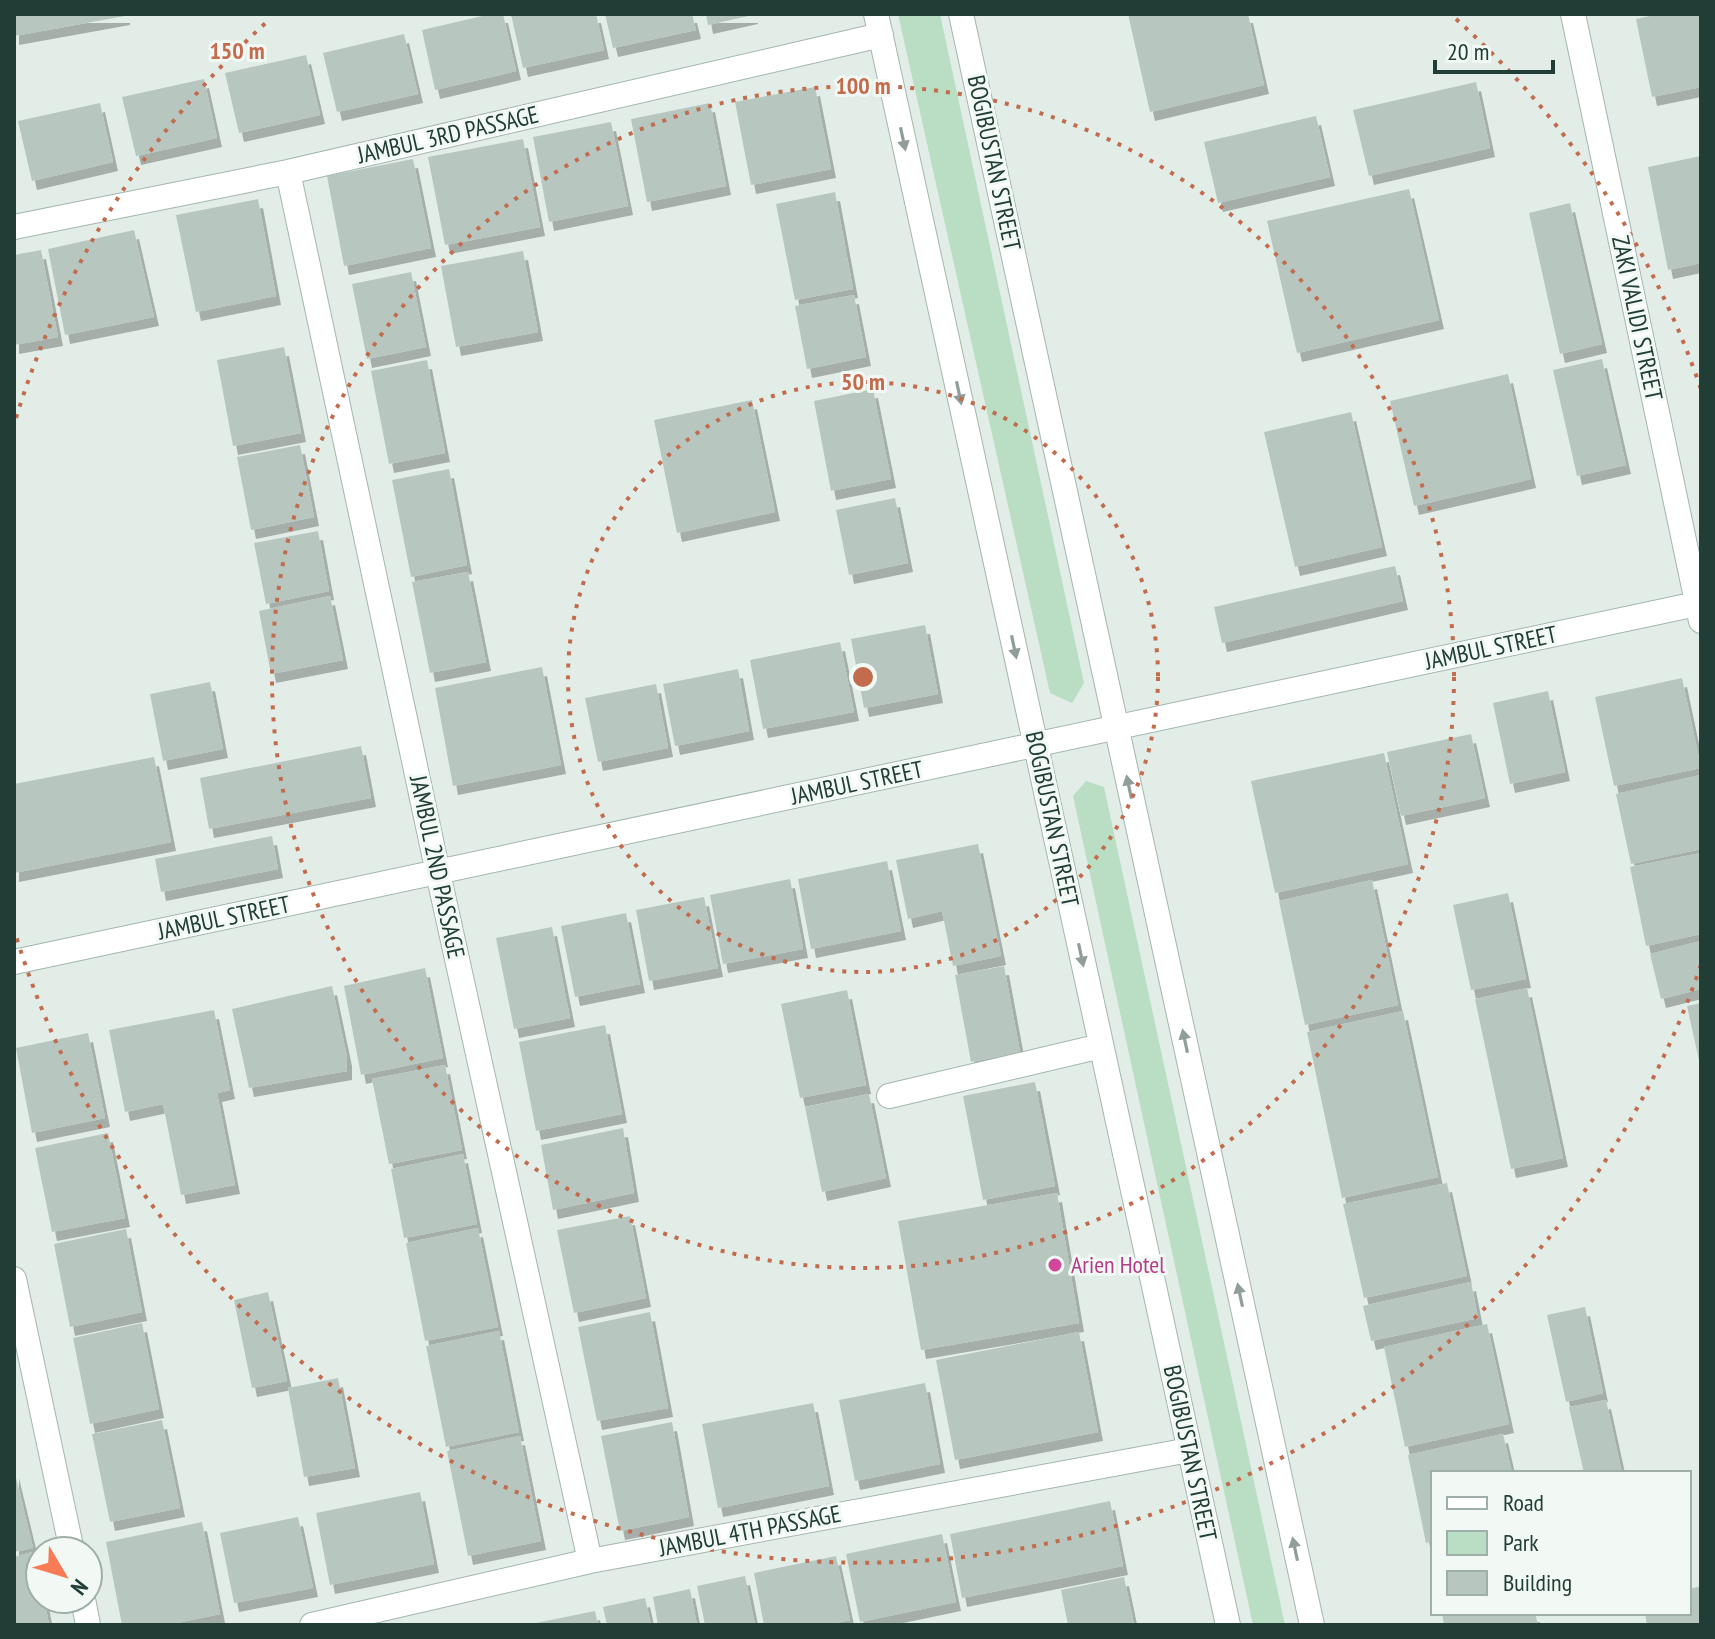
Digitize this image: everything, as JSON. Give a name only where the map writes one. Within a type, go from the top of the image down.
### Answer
[{"type":"street","name":"BOGIBUSTAN STREET","points":[[961,14],[1312,1625]]},
{"type":"street","name":"ZAKI VALIDI STREET","points":[[1573,14],[1700,610]]},
{"type":"street","name":"BOGIBUSTAN STREET","points":[[878,24],[1228,1625]]},
{"type":"street","name":"JAMBUL 3RD PASSAGE","points":[[14,227],[288,172],[878,24]]},
{"type":"street","name":"JAMBUL 2ND PASSAGE","points":[[288,172],[590,1561]]},
{"type":"street","name":"JAMBUL STREET","points":[[14,962],[1116,726],[1700,610]]},
{"type":"street","points":[[889,1096],[1101,1046]]},
{"type":"street","points":[[14,1279],[69,1535]]},
{"type":"street","name":"JAMBUL 4TH PASSAGE","points":[[312,1625],[590,1561],[1189,1450]]},
{"type":"green space","points":[[898,14],[940,14],[1084,683],[1072,703],[1050,693]]},
{"type":"green space","points":[[1086,781],[1104,787],[1285,1625],[1253,1625],[1073,796]]},
{"type":"building","points":[[14,14],[125,14],[125,16],[14,36]]},
{"type":"building","points":[[503,14],[516,71],[435,90],[422,30]]},
{"type":"building","points":[[511,14],[596,14],[604,50],[523,68]]},
{"type":"building","points":[[605,14],[692,14],[696,30],[613,48]]},
{"type":"building","points":[[706,14],[753,14],[753,15],[708,25]]},
{"type":"building","points":[[1128,14],[1248,14],[1264,85],[1150,112]]},
{"type":"building","points":[[1659,14],[1701,14],[1701,87],[1652,97],[1636,19]]},
{"type":"building","points":[[404,34],[418,94],[337,112],[323,53]]},
{"type":"building","points":[[306,55],[320,115],[239,133],[225,73]]},
{"type":"building","points":[[204,79],[217,138],[136,156],[122,97]]},
{"type":"building","points":[[1476,82],[1490,148],[1369,176],[1353,110]]},
{"type":"building","points":[[815,87],[831,169],[751,185],[735,102]]},
{"type":"building","points":[[100,103],[113,162],[32,181],[18,121]]},
{"type":"building","points":[[710,103],[726,186],[647,202],[631,119]]},
{"type":"building","points":[[1316,116],[1330,177],[1218,203],[1204,142]]},
{"type":"building","points":[[611,122],[628,206],[549,222],[533,137]]},
{"type":"building","points":[[523,139],[540,227],[445,245],[428,157]]},
{"type":"building","points":[[1701,156],[1701,263],[1668,270],[1648,167]]},
{"type":"building","points":[[413,159],[431,248],[344,266],[327,176]]},
{"type":"building","points":[[1409,189],[1439,320],[1297,353],[1267,221]]},
{"type":"building","points":[[835,192],[853,289],[795,300],[776,204]]},
{"type":"building","points":[[258,199],[276,296],[196,312],[176,215]]},
{"type":"building","points":[[1570,203],[1602,344],[1560,354],[1529,213]]},
{"type":"building","points":[[134,230],[154,317],[65,335],[48,249]]},
{"type":"building","points":[[41,250],[58,337],[14,345],[14,255]]},
{"type":"building","points":[[523,251],[538,332],[456,347],[441,266]]},
{"type":"building","points":[[411,272],[426,347],[367,359],[352,284]]},
{"type":"building","points":[[854,295],[866,357],[807,369],[795,306]]},
{"type":"building","points":[[284,347],[301,433],[233,446],[217,360]]},
{"type":"building","points":[[1602,359],[1626,465],[1577,476],[1553,370]]},
{"type":"building","points":[[427,360],[445,453],[389,464],[371,371]]},
{"type":"building","points":[[1508,374],[1531,479],[1414,506],[1390,401]]},
{"type":"building","points":[[873,389],[891,479],[831,491],[814,401]]},
{"type":"building","points":[[752,400],[775,512],[677,533],[654,420]]},
{"type":"building","points":[[1351,412],[1382,547],[1295,567],[1264,432]]},
{"type":"building","points":[[300,445],[314,517],[251,530],[237,457]]},
{"type":"building","points":[[449,469],[467,565],[411,577],[392,480]]},
{"type":"building","points":[[895,498],[908,563],[849,575],[836,510]]},
{"type":"building","points":[[318,531],[329,591],[266,604],[254,543]]},
{"type":"building","points":[[1395,566],[1403,601],[1222,643],[1214,607]]},
{"type":"building","points":[[468,572],[486,662],[430,673],[412,582]]},
{"type":"building","points":[[330,596],[343,660],[271,674],[259,611]]},
{"type":"building","points":[[925,625],[938,694],[864,708],[851,639]]},
{"type":"building","points":[[840,642],[854,712],[763,729],[750,660]]},
{"type":"building","points":[[542,667],[561,765],[453,786],[435,688]]},
{"type":"building","points":[[738,669],[749,731],[675,746],[663,684]]},
{"type":"building","points":[[1682,678],[1701,768],[1614,786],[1595,697]]},
{"type":"building","points":[[210,682],[223,749],[163,761],[150,694]]},
{"type":"building","points":[[656,684],[668,748],[598,762],[585,698]]},
{"type":"building","points":[[1548,691],[1565,772],[1510,784],[1493,703]]},
{"type":"building","points":[[1471,734],[1485,798],[1401,816],[1387,752]]},
{"type":"building","points":[[361,746],[371,798],[209,829],[200,778]]},
{"type":"building","points":[[1384,753],[1408,864],[1275,893],[1251,781]]},
{"type":"building","points":[[154,757],[171,842],[14,873],[14,784]]},
{"type":"building","points":[[1701,775],[1701,849],[1631,864],[1616,794]]},
{"type":"building","points":[[272,836],[278,869],[161,892],[155,859]]},
{"type":"building","points":[[978,844],[1001,956],[953,966],[942,911],[908,919],[896,860]]},
{"type":"building","points":[[1701,853],[1701,934],[1646,946],[1630,867]]},
{"type":"building","points":[[887,861],[901,931],[811,949],[798,879]]},
{"type":"building","points":[[790,879],[803,949],[723,964],[710,895]]},
{"type":"building","points":[[1372,880],[1398,1005],[1305,1025],[1279,901]]},
{"type":"building","points":[[1508,893],[1526,979],[1471,990],[1453,905]]},
{"type":"building","points":[[704,897],[718,968],[649,981],[636,910]]},
{"type":"building","points":[[626,913],[640,984],[575,997],[561,926]]},
{"type":"building","points":[[552,927],[570,1018],[514,1029],[496,938]]},
{"type":"building","points":[[1701,941],[1701,989],[1661,999],[1650,954]]},
{"type":"building","points":[[1004,966],[1020,1052],[971,1062],[955,975]]},
{"type":"building","points":[[425,968],[443,1058],[361,1075],[344,986]]},
{"type":"building","points":[[332,986],[347,1057],[347,1071],[249,1088],[232,1009]]},
{"type":"building","points":[[1527,988],[1563,1158],[1511,1169],[1475,999]]},
{"type":"building","points":[[847,990],[866,1085],[800,1098],[781,1004]]},
{"type":"building","points":[[1701,1003],[1701,1065],[1700,1065],[1687,1006]]},
{"type":"building","points":[[214,1010],[230,1090],[217,1093],[235,1185],[181,1195],[163,1104],[125,1112],[109,1030]]},
{"type":"building","points":[[1403,1011],[1438,1177],[1342,1198],[1307,1032]]},
{"type":"building","points":[[605,1025],[622,1114],[536,1131],[519,1042]]},
{"type":"building","points":[[88,1033],[105,1118],[32,1133],[16,1048]]},
{"type":"building","points":[[445,1065],[462,1150],[389,1164],[372,1079]]},
{"type":"building","points":[[1035,1082],[1055,1186],[983,1200],[963,1096]]},
{"type":"building","points":[[869,1094],[886,1178],[822,1192],[805,1107]]},
{"type":"building","points":[[623,1128],[634,1193],[553,1210],[541,1145]]},
{"type":"building","points":[[108,1133],[125,1218],[52,1232],[35,1148]]},
{"type":"building","points":[[463,1154],[477,1224],[404,1238],[391,1169]]},
{"type":"building","points":[[1447,1183],[1467,1276],[1364,1298],[1343,1204]]},
{"type":"building","points":[[1057,1193],[1079,1323],[921,1350],[898,1221]]},
{"type":"building","points":[[630,1216],[646,1298],[574,1313],[557,1230]]},
{"type":"building","points":[[478,1228],[498,1327],[425,1341],[406,1243]]},
{"type":"building","points":[[126,1229],[142,1312],[70,1327],[54,1244]]},
{"type":"building","points":[[1471,1282],[1478,1318],[1371,1341],[1363,1306]]},
{"type":"building","points":[[268,1292],[287,1381],[252,1388],[234,1300]]},
{"type":"building","points":[[1585,1307],[1603,1393],[1566,1402],[1547,1315]]},
{"type":"building","points":[[650,1312],[668,1408],[597,1421],[578,1327]]},
{"type":"building","points":[[142,1323],[159,1409],[90,1424],[73,1338]]},
{"type":"building","points":[[1487,1324],[1509,1424],[1405,1447],[1384,1347]]},
{"type":"building","points":[[499,1331],[519,1432],[446,1447],[426,1346]]},
{"type":"building","points":[[1079,1332],[1098,1432],[955,1460],[936,1360]]},
{"type":"building","points":[[338,1378],[355,1468],[304,1477],[288,1388]]},
{"type":"building","points":[[925,1383],[940,1464],[855,1481],[839,1400]]},
{"type":"building","points":[[1606,1400],[1622,1471],[1584,1471],[1569,1407]]},
{"type":"building","points":[[813,1403],[829,1486],[718,1508],[702,1424]]},
{"type":"building","points":[[162,1420],[180,1508],[110,1522],[92,1434]]},
{"type":"building","points":[[672,1422],[689,1517],[620,1531],[601,1436]]},
{"type":"building","points":[[1503,1434],[1512,1471],[1431,1471],[1431,1542],[1426,1543],[1408,1455]]},
{"type":"building","points":[[520,1436],[541,1541],[468,1556],[447,1451]]},
{"type":"building","points":[[14,1469],[30,1535],[24,1535],[24,1550],[14,1552]]},
{"type":"building","points":[[420,1492],[434,1564],[330,1585],[316,1513]]},
{"type":"building","points":[[1110,1501],[1123,1566],[962,1598],[950,1534]]},
{"type":"building","points":[[298,1517],[313,1588],[234,1603],[220,1533]]},
{"type":"building","points":[[202,1522],[220,1614],[167,1625],[122,1625],[106,1542]]},
{"type":"building","points":[[942,1534],[956,1602],[860,1622],[846,1554]]},
{"type":"building","points":[[24,1554],[24,1615],[47,1615],[49,1625],[14,1625],[14,1557]]},
{"type":"building","points":[[836,1556],[850,1620],[826,1625],[764,1625],[754,1573]]},
{"type":"building","points":[[745,1576],[755,1625],[705,1625],[697,1586]]},
{"type":"building","points":[[1124,1577],[1134,1625],[1068,1625],[1061,1590]]},
{"type":"building","points":[[1701,1586],[1701,1625],[1647,1625],[1645,1615],[1691,1615],[1691,1588]]},
{"type":"building","points":[[690,1589],[697,1625],[658,1625],[653,1597]]},
{"type":"building","points":[[645,1598],[651,1625],[607,1625],[603,1607]]},
{"type":"building","points":[[595,1611],[598,1625],[531,1625],[531,1624]]},
{"type":"building","points":[[1442,1615],[1536,1615],[1538,1625],[1444,1625]]},
{"type":"place","name":"Arien Hotel","points":[[1055,1265]]}]
